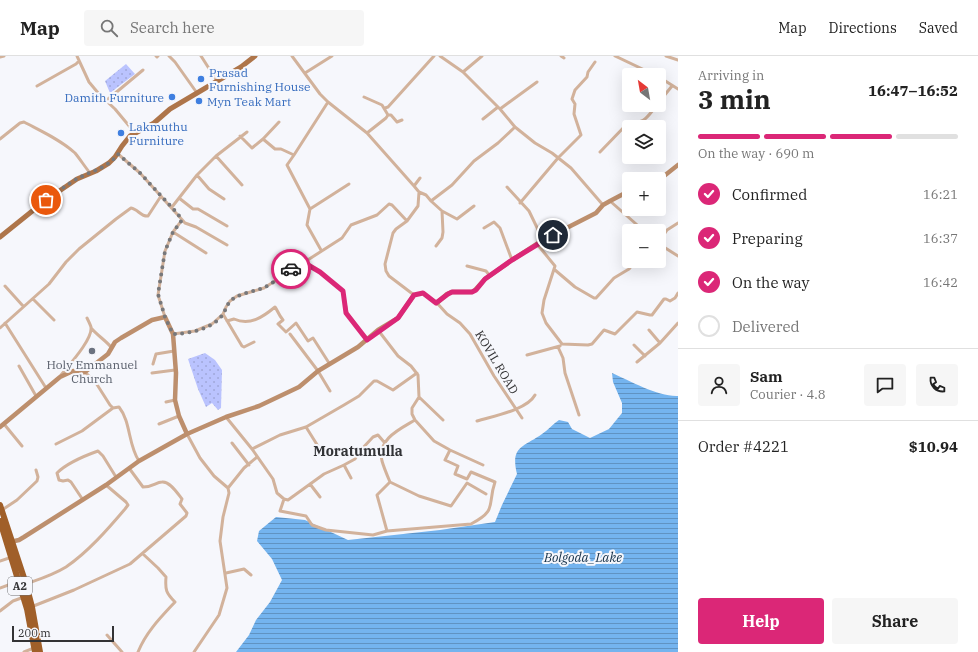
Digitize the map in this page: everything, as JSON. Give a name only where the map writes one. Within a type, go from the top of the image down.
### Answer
[{"type":"highway","name":"A2","points":[[1,508],[12,557],[24,597],[30,608],[34,650]]},
{"type":"highway","name":"A2","points":[[0,521],[26,584],[40,652]]},
{"type":"main road","points":[[0,238],[46,200],[77,179],[101,169],[118,154],[127,140],[135,133],[154,123],[170,109],[241,67],[255,56]]},
{"type":"street","points":[[0,57],[4,56]]},
{"type":"street","points":[[77,56],[89,82],[99,94],[107,100],[135,133]]},
{"type":"street","points":[[169,56],[185,75],[197,93]]},
{"type":"street","points":[[201,56],[217,81]]},
{"type":"street","points":[[292,56],[320,94],[367,133],[414,186],[426,195],[442,211],[457,219],[474,206]]},
{"type":"street","points":[[305,73],[332,56]]},
{"type":"street","points":[[385,108],[388,107],[434,56]]},
{"type":"street","points":[[440,56],[463,72],[499,108],[515,127],[571,168],[603,205]]},
{"type":"street","points":[[463,72],[482,56]]},
{"type":"street","points":[[615,56],[640,68]]},
{"type":"street","points":[[666,56],[678,60]]},
{"type":"street","points":[[37,86],[79,61]]},
{"type":"street","points":[[520,203],[558,158],[581,135],[574,114],[575,104],[572,99],[575,90],[587,77],[588,72],[595,62]]},
{"type":"street","points":[[107,100],[143,70]]},
{"type":"street","points":[[483,119],[537,82]]},
{"type":"street","points":[[666,82],[678,89]]},
{"type":"street","points":[[666,93],[672,86]]},
{"type":"street","points":[[364,97],[385,108],[388,114],[397,122],[402,120]]},
{"type":"street","points":[[321,250],[307,225],[310,209],[287,165],[328,102]]},
{"type":"street","points":[[600,152],[628,122],[639,123],[651,112]]},
{"type":"street","points":[[367,133],[386,118],[388,114]]},
{"type":"street","points":[[0,139],[20,123],[24,122],[67,147],[74,153],[90,173]]},
{"type":"street","points":[[240,136],[252,148],[279,122]]},
{"type":"street","points":[[431,201],[452,185],[474,161],[498,143],[515,127]]},
{"type":"street","points":[[172,207],[197,175],[216,156],[247,132]]},
{"type":"street","points":[[263,139],[275,149],[281,149],[294,155]]},
{"type":"street","points":[[118,154],[140,173],[185,223],[196,226],[227,245]]},
{"type":"street","points":[[216,156],[242,185]]},
{"type":"street","points":[[666,174],[678,165]]},
{"type":"street","points":[[197,175],[209,189],[224,199]]},
{"type":"street","points":[[414,186],[420,178]]},
{"type":"street","points":[[310,209],[349,184]]},
{"type":"street","points":[[507,188],[529,211],[543,240]]},
{"type":"street","points":[[0,543],[24,538],[106,486],[139,461],[187,434],[226,417],[259,406],[299,387],[318,371],[358,347],[378,330],[398,318],[414,295],[390,276],[386,271],[385,264],[393,233],[407,221],[418,206],[420,192]]},
{"type":"street","points":[[436,303],[452,292],[472,292],[476,290],[490,276],[512,260],[543,240],[596,213],[603,205],[622,194]]},
{"type":"street","points":[[0,328],[49,284],[72,255],[131,208],[136,209],[144,216],[148,216],[161,196]]},
{"type":"street","points":[[179,198],[193,209],[198,209],[227,226]]},
{"type":"street","points":[[610,201],[636,224]]},
{"type":"street","points":[[173,334],[203,329],[212,324],[223,314],[226,307],[234,299],[264,288],[321,250],[342,238],[351,225],[377,215],[390,204],[407,221]]},
{"type":"street","points":[[436,246],[442,238],[442,211]]},
{"type":"street","points":[[182,220],[173,232],[165,251],[158,294],[165,317],[173,334],[176,370],[175,400],[179,416],[200,458],[214,476],[228,488],[229,493],[223,517],[220,541],[226,573],[227,588],[219,615],[194,652]]},
{"type":"street","points":[[484,228],[494,222],[500,228],[512,260]]},
{"type":"street","points":[[666,232],[678,223]]},
{"type":"street","points":[[173,232],[206,253]]},
{"type":"street","points":[[537,244],[555,266],[555,270],[544,300],[542,315],[546,323],[562,344]]},
{"type":"street","points":[[666,248],[678,256]]},
{"type":"street","points":[[303,262],[320,272],[343,291],[346,313],[367,340]]},
{"type":"street","points":[[467,266],[486,271],[490,276]]},
{"type":"street","points":[[555,270],[575,286],[596,298],[610,282],[630,268]]},
{"type":"street","points":[[5,286],[23,306]]},
{"type":"street","name":"KOVIL ROAD","points":[[414,295],[423,293],[470,334],[494,376],[522,418]]},
{"type":"street","points":[[527,355],[558,347],[562,344],[592,344],[604,330],[615,334],[638,312],[652,315],[664,299],[666,298],[670,301],[673,300],[678,294]]},
{"type":"street","points":[[33,299],[54,320]]},
{"type":"street","points":[[228,321],[234,319],[238,321],[253,321],[261,318],[275,307],[277,309],[277,314],[283,320],[278,324],[286,332],[296,323],[308,341],[313,338],[329,364]]},
{"type":"street","points":[[223,314],[242,346],[244,347],[254,342]]},
{"type":"street","points":[[0,427],[60,377],[73,371],[80,373],[85,372],[108,354],[111,347],[121,338],[152,320],[165,317]]},
{"type":"street","points":[[87,318],[91,328],[111,347]]},
{"type":"street","points":[[637,362],[660,344],[678,323]]},
{"type":"street","points":[[5,324],[46,388]]},
{"type":"street","points":[[60,377],[81,350],[89,337],[91,328]]},
{"type":"street","points":[[378,330],[398,356],[418,375],[419,397],[412,408],[412,414],[415,420],[428,435],[450,450],[483,465]]},
{"type":"street","points":[[649,330],[660,344]]},
{"type":"street","points":[[290,334],[318,371],[330,391]]},
{"type":"street","points":[[634,345],[644,356]]},
{"type":"street","points":[[558,347],[563,358],[565,373],[579,415]]},
{"type":"street","points":[[153,364],[156,354],[174,350]]},
{"type":"street","points":[[19,366],[36,396]]},
{"type":"street","points":[[152,373],[176,370]]},
{"type":"street","points":[[85,372],[96,383],[113,408]]},
{"type":"street","points":[[252,449],[280,435],[306,427],[344,406],[359,396],[374,381],[377,381],[393,390],[417,373]]},
{"type":"street","points":[[477,421],[516,409],[531,401],[535,395]]},
{"type":"street","points":[[419,397],[442,420]]},
{"type":"street","points":[[166,402],[175,400]]},
{"type":"street","points":[[56,444],[82,431],[113,408],[119,407],[123,413],[134,452],[139,461]]},
{"type":"street","points":[[159,424],[179,416]]},
{"type":"street","points":[[226,417],[252,449],[273,479],[277,493],[284,499],[288,500],[324,474],[355,459],[372,437],[378,435],[384,442]]},
{"type":"street","points":[[415,420],[389,436],[384,442],[381,454],[382,461],[390,482],[418,496],[451,506],[467,483],[486,494]]},
{"type":"street","points":[[4,424],[22,446]]},
{"type":"street","points":[[306,427],[321,451]]},
{"type":"street","points":[[232,443],[249,465]]},
{"type":"street","points":[[284,499],[280,511],[306,516],[312,525],[326,530],[373,535],[387,531],[471,524],[482,518],[490,510],[492,489],[495,482],[471,472],[467,479],[455,474],[458,466],[445,460],[450,450]]},
{"type":"street","points":[[83,500],[71,482],[68,480],[59,480],[57,473],[61,469],[98,451],[103,456],[116,477]]},
{"type":"street","points":[[228,488],[257,457]]},
{"type":"street","points":[[344,465],[352,478]]},
{"type":"street","points":[[30,608],[74,590],[130,564],[186,516],[187,513],[180,504],[182,499],[165,482],[151,487],[143,487],[129,468]]},
{"type":"street","points":[[1,508],[17,500],[37,481],[38,477],[36,470]]},
{"type":"street","points":[[387,531],[377,495],[390,482]]},
{"type":"street","points":[[310,484],[320,496]]},
{"type":"street","points":[[26,584],[50,575],[66,566],[105,533],[125,509],[128,505],[126,502],[106,486]]},
{"type":"street","points":[[138,652],[142,642],[153,626],[175,602],[168,595],[165,588],[166,577],[143,554]]},
{"type":"street","points":[[0,561],[12,557]]},
{"type":"street","points":[[226,573],[244,569],[251,575]]},
{"type":"street","points":[[0,588],[19,581]]},
{"type":"street","points":[[0,611],[13,600],[24,597]]},
{"type":"street","points":[[107,635],[122,652]]},
{"type":"street","points":[[24,652],[34,650]]},
{"type":"shaded area","points":[[126,64],[135,74],[110,93],[105,81]]},
{"type":"shaded area","points":[[205,353],[215,360],[222,370],[221,408],[218,410],[212,403],[206,407],[188,359]]},
{"type":"water","name":"Bolgoda_Lake","points":[[612,373],[662,394],[678,396],[678,652],[236,652],[249,635],[256,620],[270,602],[282,580],[272,559],[257,541],[259,531],[276,517],[305,520],[348,540],[440,530],[495,522],[517,474],[515,458],[520,448],[559,420],[568,422],[572,429],[590,438],[609,429],[622,413],[622,403],[613,382]]},
{"type":"way so far","points":[[46,200],[77,179],[101,169],[118,154],[140,173],[182,220],[173,232],[165,251],[158,294],[165,317],[173,334],[203,329],[212,324],[223,314],[230,301],[238,296],[264,288],[291,269]]},
{"type":"place","name":"Prasad Furnishing House","points":[[201,79]]},
{"type":"place","name":"Damith Furniture","points":[[172,97]]},
{"type":"place","name":"Myn Teak Mart","points":[[199,101]]},
{"type":"place","name":"Lakmuthu Furniture","points":[[121,133]]},
{"type":"place","name":"Holy Emmanuel Church","points":[[92,351]]},
{"type":"district","name":"Moratumulla","points":[[358,451]]},
{"type":"route","points":[[291,269],[303,262],[320,272],[343,291],[346,313],[367,340],[378,330],[398,318],[414,295],[423,293],[436,303],[452,292],[472,292],[476,290],[485,279],[512,260],[553,235]]}]
